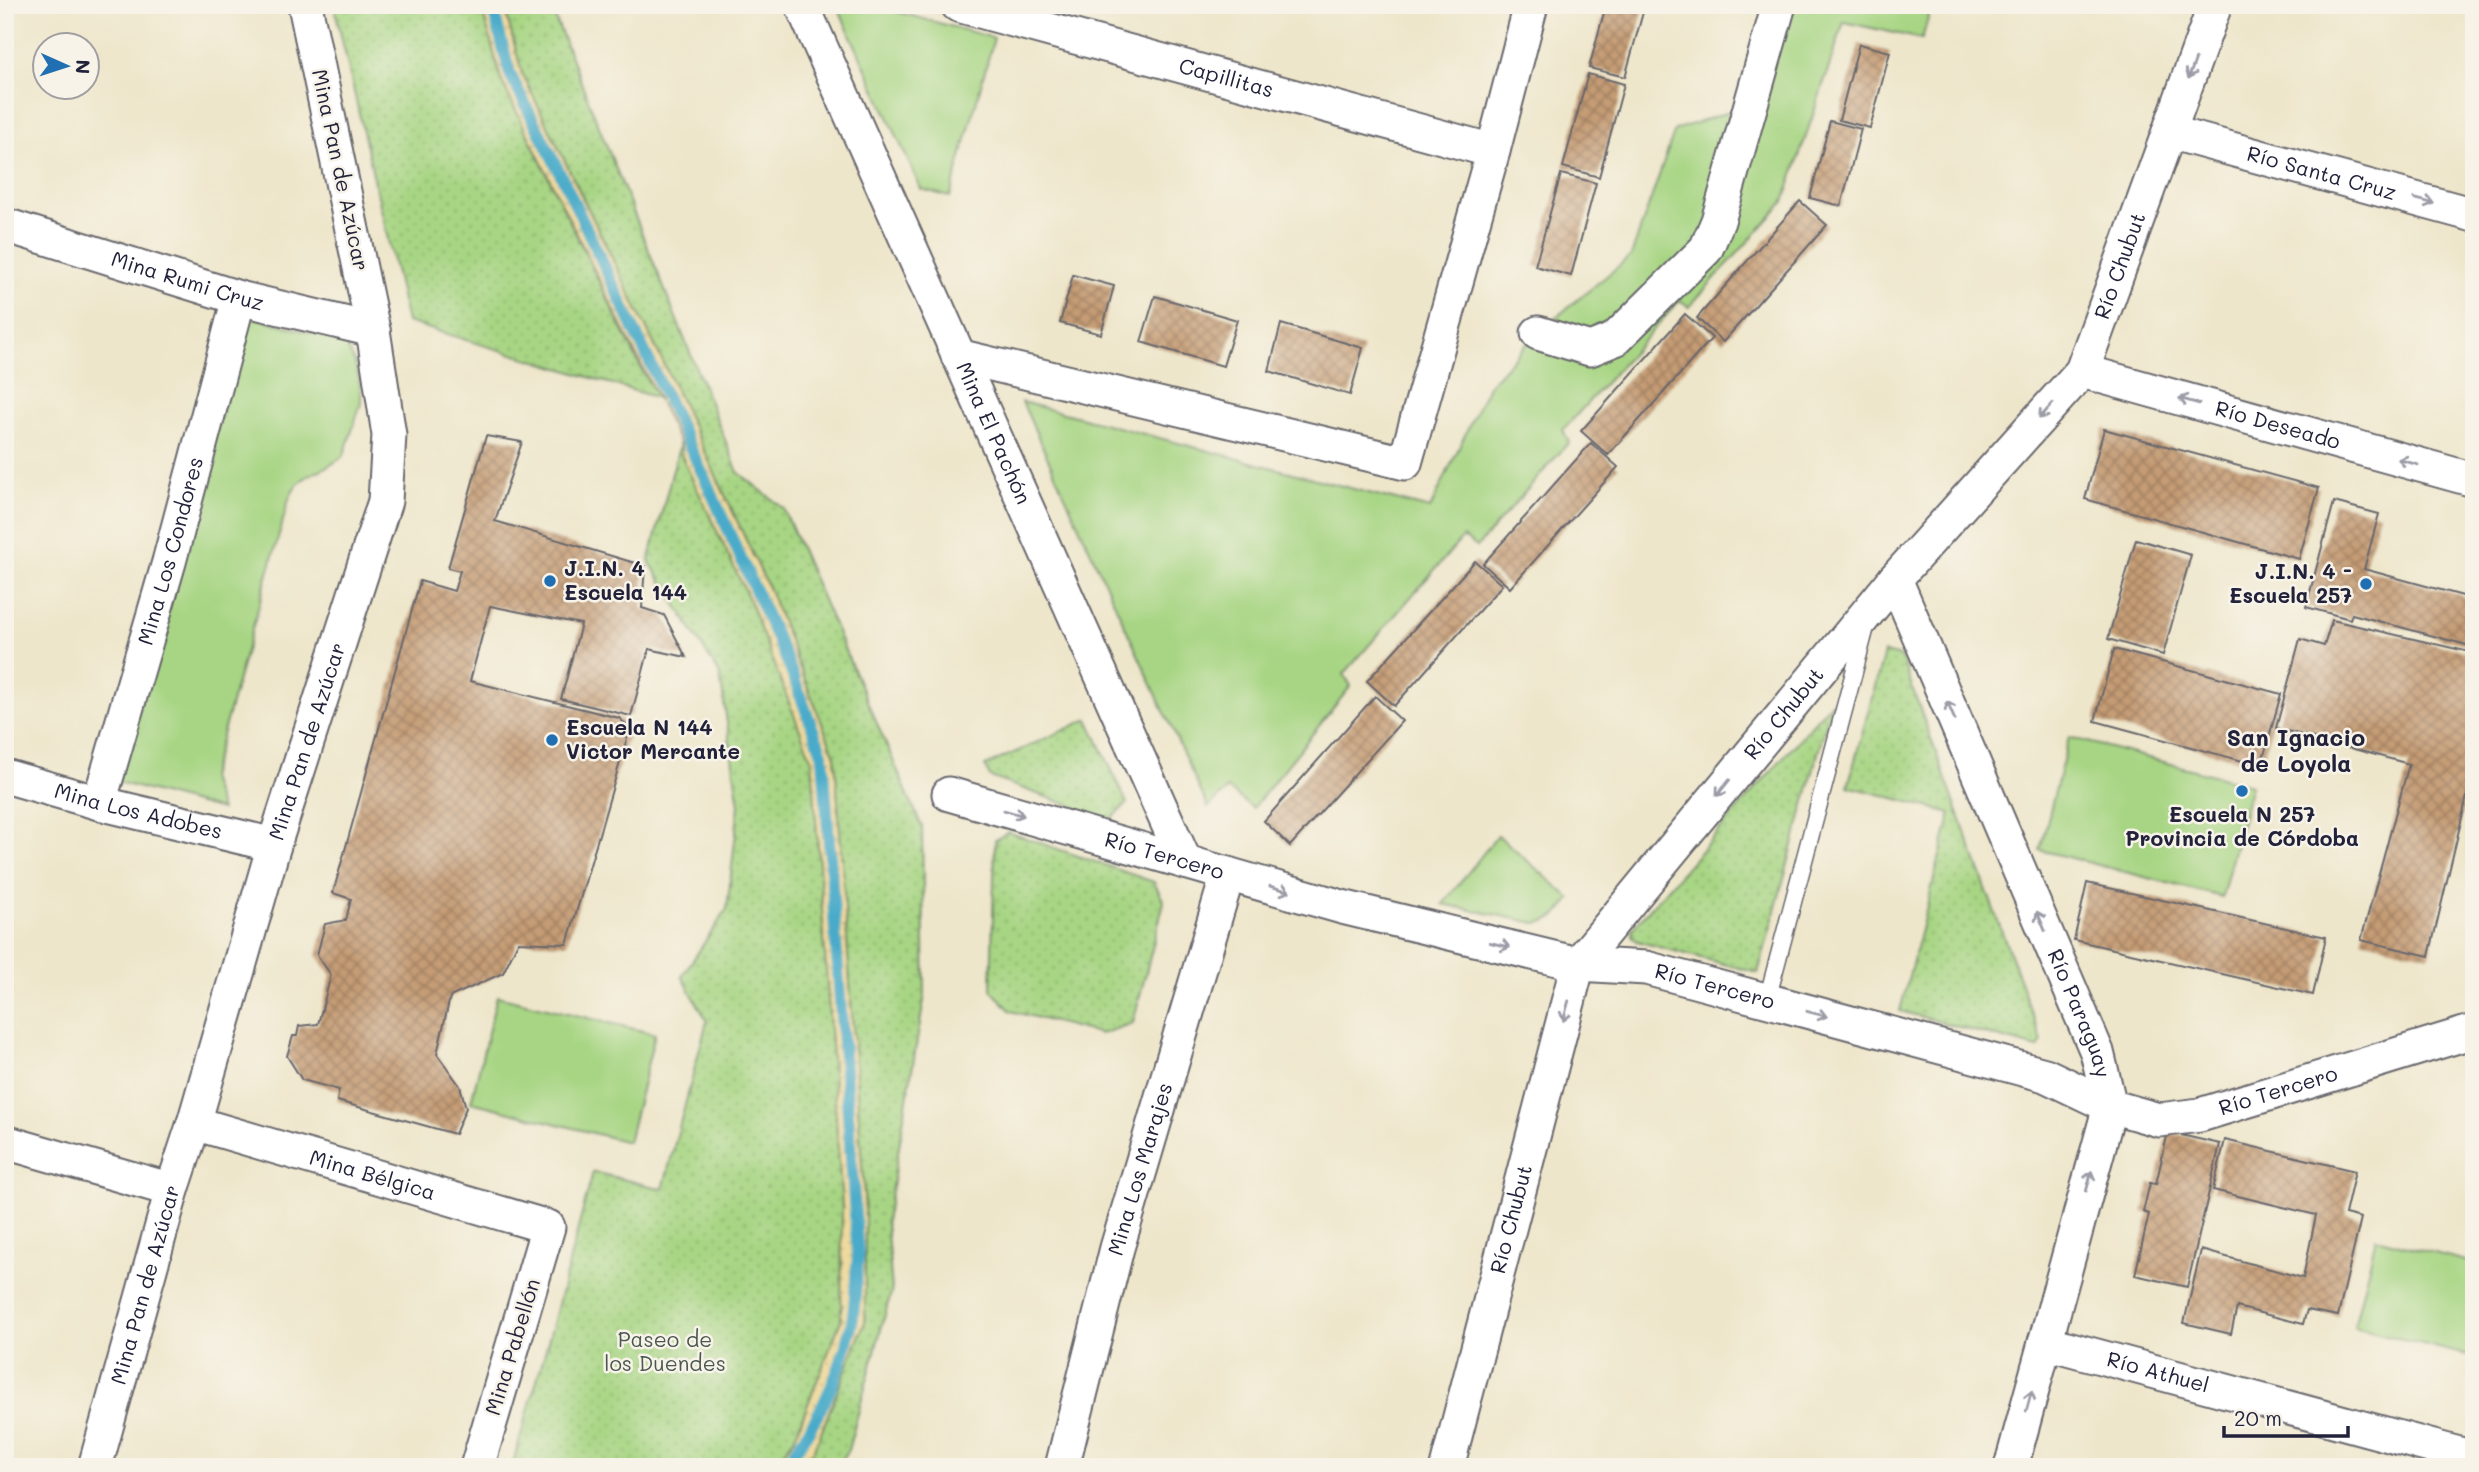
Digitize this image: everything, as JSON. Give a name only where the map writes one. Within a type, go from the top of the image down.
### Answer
[{"type":"street","name":"Mina Pan de Azúcar","points":[[95,1467],[172,1190],[194,1123],[274,845],[385,501],[389,435],[373,330],[305,5]]},
{"type":"street","name":"Mina El Pachón","points":[[802,5],[1185,862]]},
{"type":"street","name":"Capillitas","points":[[958,5],[1493,151]]},
{"type":"street","points":[[958,356],[1405,463],[1531,5]]},
{"type":"street","points":[[1538,333],[1590,349],[1615,339],[1706,249],[1718,221],[1779,5]]},
{"type":"street","name":"Río Chubut","points":[[1447,1467],[1578,964],[1895,579],[2082,371],[2215,5]]},
{"type":"street","name":"Río Santa Cruz","points":[[2169,132],[2474,215]]},
{"type":"street","name":"Mina Rumi Cruz","points":[[5,225],[239,298],[373,330]]},
{"type":"street","name":"Mina Los Condores","points":[[99,803],[169,562],[239,298]]},
{"type":"street","name":"Río Deseado","points":[[2082,371],[2474,480]]},
{"type":"street","name":"Río Paraguay","points":[[1895,579],[2097,1052],[2109,1106],[2011,1467]]},
{"type":"street","name":"Mina Los Adobes","points":[[5,776],[99,803],[274,845]]},
{"type":"street","name":"Río Tercero","points":[[948,794],[1326,903],[1578,964],[1646,968],[1767,1000],[2045,1075],[2109,1106],[2159,1120],[2200,1115],[2474,1031]]},
{"type":"street","name":"Mina Los Marajes","points":[[1062,1467],[1117,1248],[1228,874]]},
{"type":"street","name":"Mina Bélgica","points":[[194,1123],[548,1227]]},
{"type":"street","points":[[5,1142],[172,1190]]},
{"type":"street","name":"Mina Pabellón","points":[[477,1467],[548,1227]]},
{"type":"street","name":"Río Athuel","points":[[2045,1342],[2474,1458]]},
{"type":"lane","points":[[1767,1000],[1871,608]]},
{"type":"green space","points":[[334,5],[481,5],[501,80],[658,398],[407,322]]},
{"type":"green space","points":[[504,5],[550,5],[738,472],[783,508],[922,827],[925,994],[886,1222],[892,1289],[848,1450],[836,1467],[801,1467],[814,1450],[865,1322],[865,1209],[835,756],[768,587],[663,362],[522,73]]},
{"type":"green space","points":[[844,5],[872,5],[994,38],[950,197],[921,189],[840,12]]},
{"type":"green space","points":[[1796,5],[1932,5],[1922,39],[1844,22],[1784,202],[1689,307],[1680,300],[1563,430],[1569,442],[1477,547],[1463,537],[1344,674],[1351,686],[1253,808],[1228,789],[1208,807],[1022,402],[1430,509],[1488,386],[1537,333],[1631,256],[1675,130],[1749,105],[1783,26]]},
{"type":"green space","points":[[249,316],[341,341],[357,369],[361,403],[344,455],[300,482],[289,499],[210,778],[221,810],[118,782]]},
{"type":"green space","name":"Paseo de los Duendes","points":[[680,443],[682,457],[747,595],[812,761],[842,1209],[841,1320],[794,1439],[771,1467],[512,1467],[593,1172],[663,1189],[707,1021],[682,976],[727,909],[739,805],[720,675],[649,561]]},
{"type":"green space","points":[[1884,653],[1901,657],[2042,1041],[2038,1048],[1900,1011],[1951,813],[1848,786]]},
{"type":"green space","points":[[1832,702],[1758,973],[1637,941],[1632,936],[1632,929]]},
{"type":"green space","points":[[1088,719],[1127,803],[1111,820],[990,777],[985,766]]},
{"type":"green space","points":[[2069,737],[2251,785],[2222,897],[2040,850]]},
{"type":"green space","points":[[1008,832],[1154,882],[1164,902],[1133,1023],[1101,1034],[1011,1011],[991,990],[995,840]]},
{"type":"green space","points":[[1498,835],[1571,899],[1552,918],[1536,923],[1443,904]]},
{"type":"green space","points":[[497,996],[655,1034],[628,1142],[471,1102]]},
{"type":"green space","points":[[2376,1238],[2474,1263],[2474,1357],[2354,1327]]},
{"type":"sand","points":[[481,5],[504,5],[522,73],[663,362],[768,587],[835,756],[865,1209],[865,1322],[814,1450],[801,1467],[771,1467],[794,1439],[841,1320],[842,1209],[812,761],[682,457],[679,442],[501,80]]},
{"type":"building","points":[[1606,5],[1645,5],[1625,77],[1589,68]]},
{"type":"building","points":[[1859,44],[1890,52],[1870,128],[1839,120]]},
{"type":"building","points":[[1588,74],[1624,84],[1599,177],[1563,167]]},
{"type":"building","points":[[1830,121],[1861,129],[1841,206],[1810,198]]},
{"type":"building","points":[[1561,174],[1596,183],[1571,276],[1535,266]]},
{"type":"building","points":[[1800,201],[1827,225],[1723,342],[1697,318]]},
{"type":"building","points":[[1073,275],[1114,286],[1101,334],[1060,323]]},
{"type":"building","points":[[1155,296],[1237,320],[1223,366],[1141,342]]},
{"type":"building","points":[[1685,314],[1712,338],[1608,455],[1581,431]]},
{"type":"building","points":[[1281,324],[1363,348],[1350,395],[1269,371]]},
{"type":"building","points":[[2104,429],[2319,488],[2299,559],[2085,499]]},
{"type":"building","points":[[486,436],[522,442],[495,521],[645,566],[642,608],[664,615],[686,657],[649,649],[631,716],[561,699],[581,624],[490,606],[470,681],[619,718],[630,728],[567,944],[518,942],[503,973],[450,997],[437,1054],[460,1086],[466,1108],[455,1134],[337,1101],[339,1090],[302,1080],[287,1056],[299,1026],[318,1024],[331,975],[317,955],[325,924],[346,920],[351,899],[333,893],[420,581],[454,591],[460,571],[448,568]]},
{"type":"building","points":[[1591,443],[1618,467],[1510,588],[1483,564]]},
{"type":"building","name":"J.I.N. 4 - Escuela 257","points":[[2334,502],[2379,514],[2364,569],[2474,599],[2474,647],[2352,614],[2350,619],[2306,607]]},
{"type":"building","points":[[2136,539],[2191,555],[2163,655],[2108,639]]},
{"type":"building","points":[[1475,561],[1502,585],[1394,706],[1367,681]]},
{"type":"building","points":[[2332,620],[2474,653],[2474,767],[2429,956],[2361,940],[2409,764],[2276,728],[2300,639],[2324,646]]},
{"type":"building","points":[[2114,649],[2281,694],[2261,766],[2095,721]]},
{"type":"building","points":[[1375,696],[1402,721],[1290,846],[1264,821]]},
{"type":"building","points":[[2087,883],[2326,937],[2313,995],[2074,940]]},
{"type":"building","points":[[2168,1132],[2220,1144],[2187,1287],[2135,1275],[2149,1214],[2143,1212],[2150,1183],[2156,1184]]},
{"type":"building","points":[[2225,1140],[2355,1171],[2345,1214],[2361,1218],[2338,1316],[2307,1310],[2303,1324],[2237,1307],[2231,1334],[2184,1323],[2201,1250],[2303,1278],[2316,1215],[2213,1190]]},
{"type":"waterway","points":[[492,5],[510,74],[564,181],[707,483],[788,663],[823,756],[858,1257],[853,1319],[840,1365],[815,1419],[783,1467]]},
{"type":"place","name":"J.I.N. 4 Escuela 144","points":[[550,581]]},
{"type":"place","name":"J.I.N. 4 - Escuela 257","points":[[2366,584]]},
{"type":"place","name":"Escuela N 144 Victor Mercante","points":[[552,740]]},
{"type":"place","name":"Escuela N 257 Provincia de Córdoba","points":[[2242,791]]},
{"type":"district","name":"San Ignacio de Loyola","points":[[2296,751]]}]
